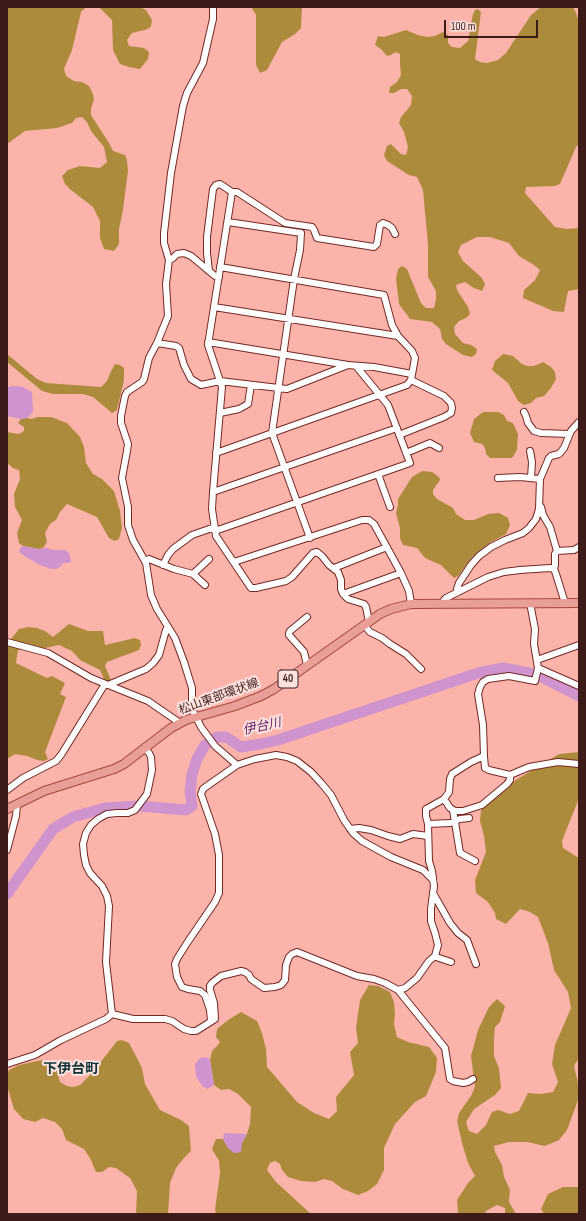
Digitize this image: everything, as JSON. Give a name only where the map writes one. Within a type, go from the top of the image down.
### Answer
[{"type":"main road","name":"松山東部環状線","points":[[7,809],[44,792],[114,769],[124,764],[171,728],[180,723],[250,701],[274,688],[380,614],[391,609],[411,604],[579,603]]},
{"type":"street","points":[[214,7],[213,19],[203,64],[187,93],[171,173],[164,233],[164,243],[169,260],[166,284],[168,316],[149,358],[142,382],[126,392],[121,423],[128,444],[128,451],[122,478],[128,507],[128,525],[133,540],[146,563],[151,595],[157,609],[175,638],[190,680],[193,695],[192,709],[215,746],[237,765]]},
{"type":"street","points":[[209,271],[207,237],[213,189],[216,185],[220,184],[232,192],[237,192],[285,223],[312,227],[317,238],[374,247],[377,244],[380,225],[383,223],[392,228],[395,234]]},
{"type":"street","points":[[232,192],[208,342],[209,351],[222,387],[212,509],[216,536],[252,588],[286,581],[292,577],[313,553],[317,552],[340,575],[343,594],[348,599],[364,604],[366,607],[366,624],[370,632],[406,654],[421,669]]},
{"type":"street","points":[[228,222],[302,233],[272,433],[310,538]]},
{"type":"street","points":[[169,260],[177,254],[184,253],[191,256],[215,276],[219,277]]},
{"type":"street","points":[[216,453],[406,386],[412,377],[415,358],[412,351],[398,336],[392,325],[384,294],[220,267]]},
{"type":"street","points":[[214,307],[398,336]]},
{"type":"street","points":[[208,342],[348,365],[374,367],[412,377],[444,396],[451,403],[452,408],[451,413],[444,417],[285,467],[213,492]]},
{"type":"street","points":[[157,343],[180,348],[184,364],[191,379],[201,385],[220,381],[287,389],[348,365]]},
{"type":"street","points":[[163,565],[173,549],[192,534],[215,529],[298,502],[410,462],[388,405],[356,366]]},
{"type":"street","points":[[220,413],[239,409],[248,404],[251,385]]},
{"type":"street","points":[[524,412],[528,423],[534,431],[541,433],[569,434]]},
{"type":"street","points":[[458,592],[457,589],[459,583],[479,556],[505,540],[523,532],[533,523],[538,515],[540,479],[548,458],[559,454],[564,448],[569,434],[579,422]]},
{"type":"street","points":[[406,453],[430,443],[439,448]]},
{"type":"street","points":[[530,452],[532,462],[531,478]]},
{"type":"street","points":[[378,474],[390,506]]},
{"type":"street","points":[[498,478],[520,477],[540,479]]},
{"type":"street","points":[[539,500],[541,502],[543,515],[553,533],[557,551],[555,554],[554,569],[565,603]]},
{"type":"street","points":[[234,562],[366,520],[374,524],[401,572],[409,591],[411,604]]},
{"type":"street","points":[[334,568],[387,547]]},
{"type":"street","points":[[557,551],[574,550],[579,547]]},
{"type":"street","points":[[145,561],[149,559],[174,569],[193,574],[205,586]]},
{"type":"street","points":[[193,574],[209,559]]},
{"type":"street","points":[[442,604],[446,598],[488,577],[504,572],[550,568],[554,569]]},
{"type":"street","points":[[343,594],[401,572]]},
{"type":"street","points":[[530,603],[535,629],[534,644],[538,669],[535,681],[508,676],[488,679],[483,682],[478,694],[486,768],[510,775],[529,767],[558,762],[579,764]]},
{"type":"street","points":[[307,617],[289,633],[289,636],[304,652],[307,665]]},
{"type":"street","points":[[7,790],[24,778],[56,761],[106,684],[146,669],[153,663],[159,655],[168,627]]},
{"type":"street","points":[[7,642],[48,653],[91,678],[148,701],[180,723]]},
{"type":"street","points":[[537,660],[579,645]]},
{"type":"street","points":[[538,669],[579,686]]},
{"type":"street","points":[[112,1014],[106,962],[109,906],[107,896],[102,886],[90,873],[86,865],[83,844],[86,833],[91,825],[98,819],[107,814],[116,812],[128,813],[135,810],[147,794],[152,770],[151,757],[145,749]]},
{"type":"street","points":[[212,1021],[205,995],[200,991],[182,987],[177,977],[175,964],[180,953],[215,902],[218,893],[219,855],[215,834],[201,794],[203,789],[237,765],[255,758],[276,755],[297,760],[322,784],[331,796],[350,829],[362,840],[391,857],[423,870],[433,880]]},
{"type":"street","points":[[436,959],[438,945],[431,922],[432,892],[434,886],[429,861],[426,809],[444,799],[449,792],[452,774],[484,756]]},
{"type":"street","points":[[444,799],[450,808],[455,811],[463,811],[482,805],[507,784],[510,780],[510,775]]},
{"type":"street","points":[[7,850],[16,816],[17,805]]},
{"type":"street","points":[[453,810],[460,853],[475,861]]},
{"type":"street","points":[[428,824],[450,823],[460,819],[469,818]]},
{"type":"street","points":[[350,829],[359,828],[371,830],[388,836],[400,838],[413,834],[428,836]]},
{"type":"street","points":[[432,892],[450,923],[458,933],[467,940],[476,964]]},
{"type":"street","points":[[112,1014],[133,1019],[165,1019],[172,1021],[184,1029],[196,1031],[215,1019],[214,1003],[210,990],[212,983],[221,976],[241,971],[245,972],[249,975],[250,979],[264,988],[275,987],[285,980],[286,965],[289,957],[297,952],[357,976],[374,979],[398,990],[444,1048],[450,1079],[463,1083],[473,1079]]},
{"type":"street","points":[[398,990],[405,988],[417,978],[429,961],[436,959],[450,962]]},
{"type":"street","points":[[7,1064],[35,1055],[106,1019],[112,1014]]},
{"type":"shaded area","points":[[7,7],[86,7],[81,12],[72,50],[64,69],[66,76],[74,81],[82,82],[89,86],[94,99],[91,115],[113,151],[125,155],[127,160],[128,171],[119,229],[119,244],[114,251],[104,249],[100,238],[100,221],[93,207],[65,184],[62,176],[68,170],[80,166],[100,168],[107,162],[104,147],[82,117],[76,118],[72,123],[57,128],[25,131],[7,144]]},
{"type":"shaded area","points":[[99,7],[140,7],[146,10],[152,20],[151,26],[148,29],[132,33],[127,40],[129,46],[144,48],[149,52],[148,59],[140,69],[120,64],[113,50],[112,20]]},
{"type":"shaded area","points":[[251,7],[302,7],[301,28],[295,34],[282,42],[267,70],[260,73],[256,65],[256,15]]},
{"type":"shaded area","points":[[541,7],[573,7],[579,21],[579,144],[576,147],[560,184],[555,186],[526,187],[525,193],[555,227],[567,229],[579,228],[579,289],[568,291],[564,312],[553,311],[523,298],[524,290],[535,280],[540,270],[519,256],[509,243],[490,237],[477,237],[461,245],[458,252],[463,261],[482,278],[485,284],[482,291],[465,282],[456,285],[457,290],[468,307],[470,314],[466,318],[459,321],[454,327],[455,334],[463,343],[471,345],[477,349],[476,354],[472,357],[463,355],[446,344],[442,339],[440,329],[432,322],[410,319],[399,304],[396,279],[398,269],[402,266],[407,269],[421,303],[426,308],[434,308],[436,291],[428,277],[428,245],[423,190],[417,177],[409,175],[387,161],[384,155],[387,146],[391,144],[401,154],[406,155],[408,147],[404,132],[399,123],[401,117],[411,105],[412,96],[407,89],[401,89],[394,93],[389,93],[390,87],[397,82],[401,75],[400,54],[395,52],[387,56],[375,45],[378,36],[384,37],[406,30],[427,37],[435,36],[443,32],[448,35],[448,43],[452,47],[460,48],[468,41],[473,14],[475,10],[478,9],[481,12],[475,59],[480,62],[487,63],[498,60],[506,53],[531,15]]},
{"type":"shaded area","points":[[7,354],[37,379],[46,383],[101,387],[107,381],[115,364],[120,365],[124,368],[124,380],[117,410],[112,413],[93,397],[83,394],[53,394],[42,391],[7,362]]},
{"type":"shaded area","points":[[503,354],[513,356],[522,364],[527,366],[534,366],[543,362],[551,367],[555,372],[556,379],[551,388],[544,396],[536,398],[531,403],[524,405],[518,401],[508,383],[492,370],[495,361]]},
{"type":"shaded area","points":[[11,386],[23,387],[32,392],[33,412],[27,418],[21,419],[7,416],[7,388]]},
{"type":"shaded area","points":[[483,412],[498,412],[504,415],[507,421],[513,423],[518,434],[517,450],[512,458],[490,458],[486,454],[485,448],[482,444],[474,442],[470,433],[474,419]]},
{"type":"shaded area","points":[[37,417],[51,417],[67,423],[80,437],[84,447],[86,463],[93,474],[102,479],[114,491],[120,511],[122,528],[119,539],[115,541],[109,538],[97,517],[67,504],[60,512],[56,520],[50,524],[45,533],[47,542],[43,548],[39,549],[23,546],[19,543],[17,533],[22,520],[15,507],[14,494],[20,479],[19,470],[13,468],[7,463],[7,432],[19,434],[24,431],[24,427],[18,423],[21,419],[32,419]]},
{"type":"shaded area","points":[[422,471],[432,472],[439,477],[440,480],[433,490],[433,494],[437,499],[453,508],[456,514],[465,520],[474,520],[488,514],[499,513],[508,518],[510,525],[506,534],[491,542],[472,557],[458,576],[454,578],[441,565],[425,558],[417,548],[403,545],[400,538],[400,528],[396,513],[398,499],[412,477]]},
{"type":"shaded area","points":[[23,546],[39,549],[47,548],[53,550],[65,550],[69,553],[71,561],[69,563],[63,563],[59,568],[51,569],[40,565],[19,552],[20,548]]},
{"type":"shaded area","points":[[69,624],[88,631],[103,631],[105,645],[135,638],[140,640],[141,645],[139,650],[107,662],[105,666],[111,680],[108,682],[104,679],[100,670],[80,660],[72,651],[59,645],[36,650],[18,650],[16,663],[47,678],[52,676],[65,683],[60,694],[66,697],[45,752],[48,759],[44,761],[37,760],[27,756],[15,754],[7,759],[7,644],[19,629],[28,627],[37,628],[45,631],[53,637]]},
{"type":"shaded area","points":[[579,752],[579,798],[562,841],[563,848],[579,858],[579,1058],[574,1066],[579,1087],[577,1103],[567,1130],[559,1140],[545,1146],[527,1142],[509,1142],[494,1146],[510,1190],[509,1202],[516,1214],[505,1214],[505,1208],[497,1205],[486,1211],[485,1214],[458,1214],[457,1200],[468,1183],[475,1176],[468,1163],[457,1121],[459,1113],[471,1096],[475,1087],[471,1056],[478,1030],[489,1007],[497,999],[505,1006],[500,1022],[495,1027],[494,1039],[494,1056],[499,1068],[501,1088],[495,1095],[474,1109],[466,1122],[469,1131],[477,1134],[486,1125],[492,1112],[498,1110],[510,1114],[519,1111],[528,1093],[541,1094],[553,1092],[558,1082],[552,1064],[555,1045],[571,1008],[568,992],[554,970],[548,943],[538,917],[530,912],[520,909],[506,924],[496,919],[495,913],[488,902],[476,893],[475,880],[486,852],[480,821],[481,810],[491,799],[511,783],[559,754]]},
{"type":"shaded area","points":[[369,985],[378,986],[390,992],[394,1002],[394,1024],[397,1037],[408,1042],[429,1047],[437,1058],[436,1072],[426,1096],[415,1102],[395,1124],[384,1148],[384,1170],[377,1184],[368,1191],[358,1195],[343,1189],[332,1181],[324,1179],[315,1182],[301,1181],[288,1177],[282,1170],[280,1164],[275,1161],[270,1163],[267,1170],[276,1182],[311,1214],[216,1214],[215,1210],[220,1173],[219,1161],[212,1149],[216,1139],[223,1139],[228,1148],[242,1143],[250,1124],[251,1107],[238,1094],[229,1089],[221,1090],[214,1085],[210,1060],[212,1051],[220,1042],[216,1037],[217,1029],[241,1012],[257,1021],[266,1049],[267,1067],[297,1102],[314,1113],[329,1119],[337,1111],[336,1097],[354,1075],[350,1052],[358,1043],[356,1028],[360,1000]]},
{"type":"shaded area","points":[[122,1040],[129,1043],[142,1068],[145,1084],[160,1110],[181,1120],[189,1126],[191,1151],[176,1168],[170,1183],[168,1214],[136,1214],[137,1191],[130,1178],[116,1168],[109,1167],[102,1172],[96,1172],[84,1149],[66,1140],[62,1129],[55,1122],[43,1118],[35,1122],[23,1119],[14,1109],[8,1089],[7,1075],[9,1070],[19,1065],[42,1060],[52,1064],[56,1068],[60,1082],[67,1086],[73,1087],[80,1085],[93,1072],[117,1041]]},
{"type":"shaded area","points":[[207,1057],[210,1060],[214,1085],[207,1089],[202,1086],[196,1076],[195,1064],[200,1058]]},
{"type":"shaded area","points":[[224,1133],[247,1134],[242,1143],[241,1152],[234,1153],[228,1148],[223,1139]]},
{"type":"shaded area","points":[[563,1187],[579,1187],[579,1214],[544,1214],[541,1209],[548,1194]]},
{"type":"waterway","name":"伊台川","points":[[7,894],[53,829],[73,817],[105,808],[139,806],[186,810],[192,806],[190,792],[192,774],[197,759],[205,745],[217,737],[226,737],[241,747],[278,740],[478,673],[503,668],[529,673],[544,678],[579,696]]},
{"type":"district","name":"下伊台町","points":[[71,1069]]}]
